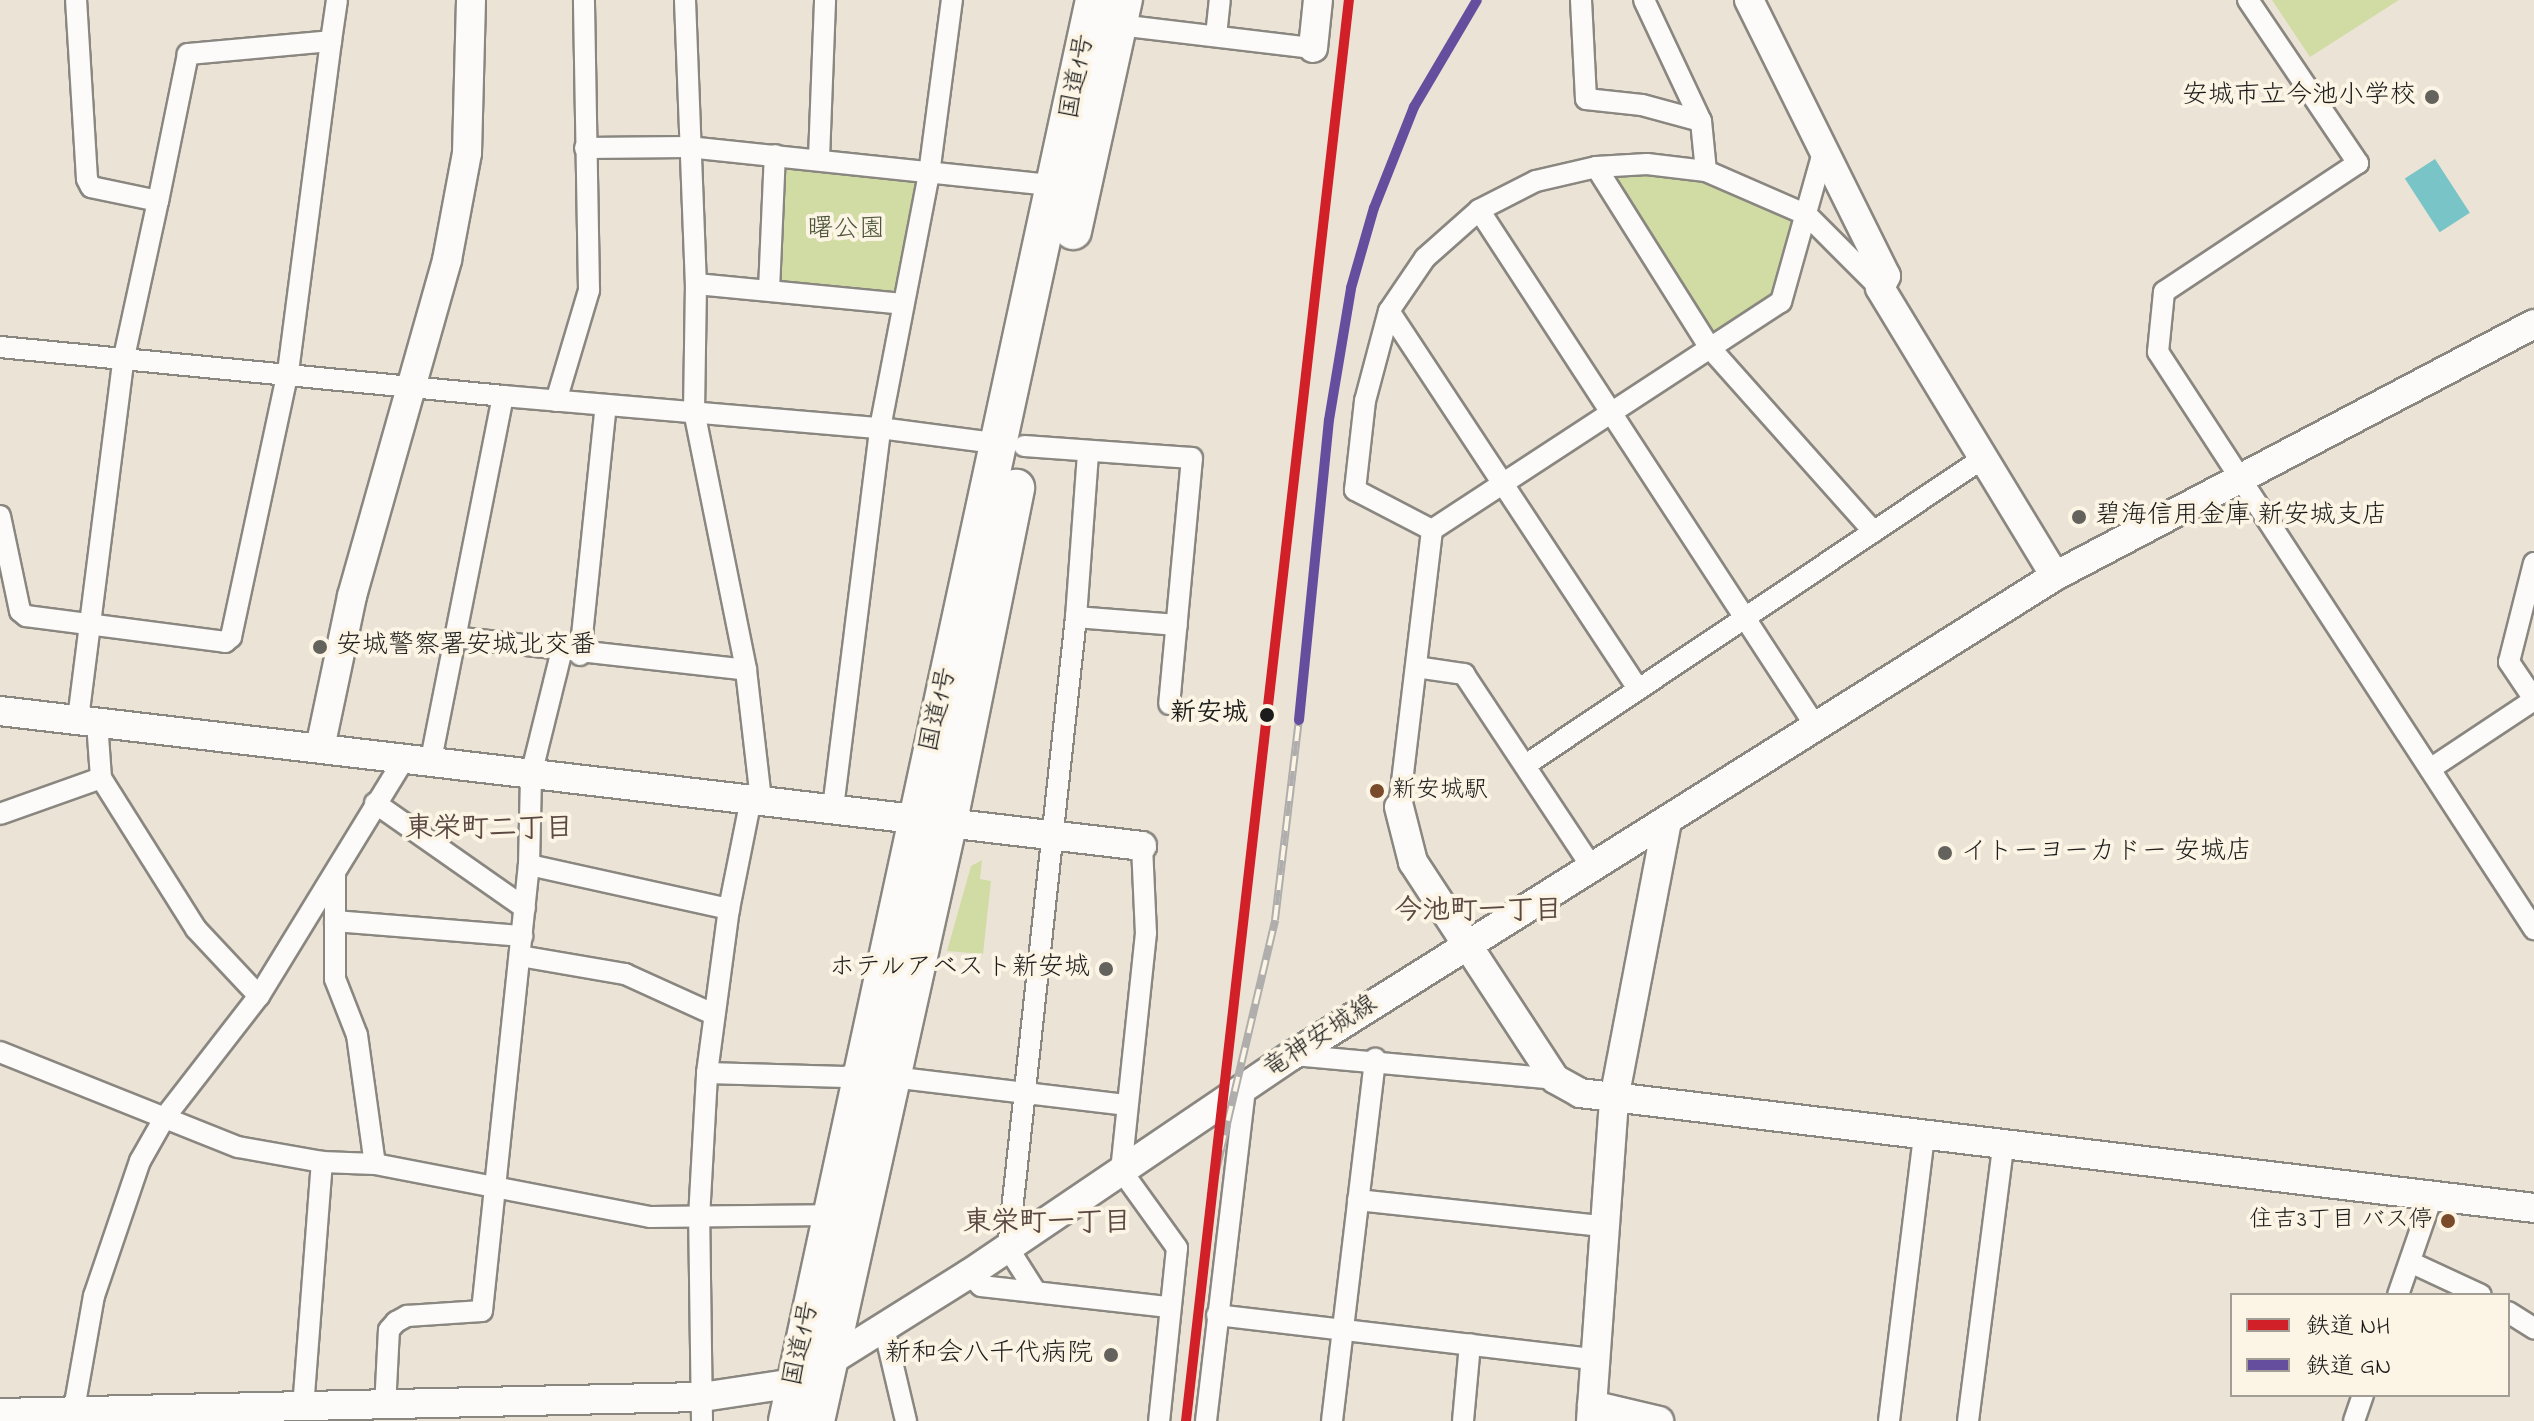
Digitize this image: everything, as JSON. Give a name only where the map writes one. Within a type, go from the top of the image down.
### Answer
[{"type":"highway","name":"国道1号","points":[[1012,445],[1057,186],[1112,8]]},
{"type":"highway","name":"国道1号","points":[[816,1421],[829,1361],[877,1074],[1012,445],[1112,8]]},
{"type":"highway","name":"国道1号","points":[[787,1421],[829,1215],[877,1074]]},
{"type":"street","points":[[76,0],[91,187],[158,201]]},
{"type":"street","points":[[0,516],[20,611],[90,625],[225,642],[231,637],[288,372],[337,0]]},
{"type":"street","points":[[320,748],[352,596],[447,260],[467,153],[471,0]]},
{"type":"street","points":[[556,401],[589,290],[584,0]]},
{"type":"street","points":[[685,0],[688,147],[696,284],[694,411],[746,670],[756,800],[729,909],[707,1073],[699,1218],[702,1409]]},
{"type":"street","points":[[819,158],[825,0]]},
{"type":"street","points":[[833,808],[880,428],[929,174],[952,0]]},
{"type":"street","points":[[1216,36],[1220,0]]},
{"type":"street","points":[[1112,8],[1216,36],[1313,48],[1318,0]]},
{"type":"street","points":[[1581,0],[1586,99],[1642,105],[1701,121]]},
{"type":"street","points":[[1644,0],[1701,121],[1706,171]]},
{"type":"street","points":[[1749,0],[1886,276],[1880,288]]},
{"type":"street","points":[[2248,0],[2358,163],[2164,292],[2158,352],[2534,929]]},
{"type":"street","points":[[259,996],[196,929],[101,778],[88,721],[90,625],[124,357],[188,54],[331,41]]},
{"type":"street","points":[[585,148],[688,147],[819,158],[929,174],[1057,186]]},
{"type":"street","points":[[1432,530],[1781,302],[1823,153]]},
{"type":"street","points":[[769,290],[775,155]]},
{"type":"street","points":[[1432,530],[1355,490],[1365,401],[1389,311],[1425,258],[1479,210],[1536,181],[1596,167],[1647,164],[1706,171],[1807,215],[1880,288],[2055,576]]},
{"type":"street","points":[[1596,167],[1710,348],[1874,532]]},
{"type":"street","points":[[1479,210],[1816,727]]},
{"type":"street","points":[[696,284],[903,304]]},
{"type":"street","points":[[1389,311],[1638,689]]},
{"type":"street","name":"竜神安城線","points":[[0,1413],[74,1409],[170,1415],[303,1408],[369,1413],[702,1409],[795,1383],[969,1274],[1293,1055],[2055,576],[2240,475],[2534,324]]},
{"type":"street","points":[[0,347],[412,384],[556,401],[880,428],[1012,445],[1192,458],[1169,704]]},
{"type":"street","points":[[74,1409],[94,1296],[140,1161],[165,1117],[259,996],[335,875],[375,803],[418,759],[454,637],[503,396]]},
{"type":"street","points":[[369,1413],[389,1330],[396,1322],[482,1311],[529,865],[531,775],[571,652],[606,405]]},
{"type":"street","points":[[1036,1292],[1008,1248],[1021,1092],[1076,617],[1088,452]]},
{"type":"street","points":[[1527,764],[1982,459]]},
{"type":"street","points":[[1432,530],[1399,807],[1413,862],[1555,1079]]},
{"type":"street","points":[[2430,769],[2534,699],[2509,662],[2534,563]]},
{"type":"street","points":[[1076,617],[1177,625]]},
{"type":"street","points":[[454,637],[746,670]]},
{"type":"street","points":[[1416,667],[1464,674],[1527,764],[1591,866]]},
{"type":"street","points":[[0,711],[1142,846],[1146,933],[1121,1170],[1177,1248],[1159,1421]]},
{"type":"street","points":[[0,814],[101,778]]},
{"type":"street","points":[[375,803],[525,908]]},
{"type":"street","points":[[1659,1421],[1591,1413],[1602,1226],[1614,1099],[1667,821]]},
{"type":"street","points":[[529,865],[729,909]]},
{"type":"street","points":[[335,875],[335,979],[357,1035],[375,1164]]},
{"type":"street","points":[[335,921],[521,946],[625,974],[713,1014]]},
{"type":"street","points":[[0,1052],[238,1147],[322,1162],[375,1164],[634,1215],[699,1218],[829,1215]]},
{"type":"street","points":[[1293,1055],[1375,1059],[1555,1079],[1580,1093],[1614,1099],[2534,1208]]},
{"type":"street","points":[[1332,1421],[1375,1059]]},
{"type":"street","points":[[707,1073],[845,1077],[877,1074],[1127,1105]]},
{"type":"street","points":[[1206,1421],[1245,1088]]},
{"type":"street","points":[[1889,1421],[1924,1136]]},
{"type":"street","points":[[1968,1421],[2003,1146]]},
{"type":"street","points":[[303,1408],[322,1162]]},
{"type":"street","points":[[2399,1293],[2432,1197]]},
{"type":"street","points":[[1358,1200],[1602,1226]]},
{"type":"street","points":[[2410,1262],[2477,1293]]},
{"type":"street","points":[[969,1274],[981,1286],[1169,1307]]},
{"type":"street","points":[[2510,1313],[2534,1328]]},
{"type":"street","points":[[1217,1315],[1594,1359]]},
{"type":"street","points":[[884,1328],[906,1421]]},
{"type":"street","points":[[1463,1421],[1470,1344]]},
{"type":"street","points":[[2354,1421],[2362,1397]]},
{"type":"green space","points":[[2272,0],[2399,0],[2310,57]]},
{"type":"green space","name":"曙公園","points":[[785,163],[912,178],[917,183],[897,292],[890,297],[779,284],[778,169]]},
{"type":"green space","points":[[1614,173],[1686,174],[1790,215],[1795,224],[1772,298],[1715,336],[1706,333],[1609,181]]},
{"type":"green space","points":[[982,860],[980,879],[991,881],[983,954],[947,951],[971,866]]},
{"type":"water","points":[[2435,159],[2470,213],[2440,232],[2405,179]]},
{"type":"railway","points":[[1214,1179],[1275,920],[1299,720]]},
{"type":"rail line","name":"NH","points":[[1186,1421],[1349,0]]},
{"type":"rail line","name":"GN","points":[[1299,720],[1329,420],[1351,288],[1374,208],[1414,107],[1477,0]]},
{"type":"place","name":"安城市立今池小学校","points":[[2432,97]]},
{"type":"place","name":"碧海信用金庫 新安城支店","points":[[2079,517]]},
{"type":"place","name":"安城警察署安城北交番","points":[[320,647]]},
{"type":"place","name":"新安城","points":[[1267,715]]},
{"type":"place","name":"新安城駅","points":[[1377,791]]},
{"type":"place","name":"イトーヨーカドー 安城店","points":[[1945,853]]},
{"type":"place","name":"ホテルアベスト新安城","points":[[1106,969]]},
{"type":"place","name":"住吉3丁目 バス停","points":[[2448,1221]]},
{"type":"place","name":"新和会八千代病院","points":[[1111,1355]]},
{"type":"district","name":"東栄町二丁目","points":[[489,830]]},
{"type":"district","name":"今池町一丁目","points":[[1478,912]]},
{"type":"district","name":"東栄町一丁目","points":[[1047,1224]]}]
